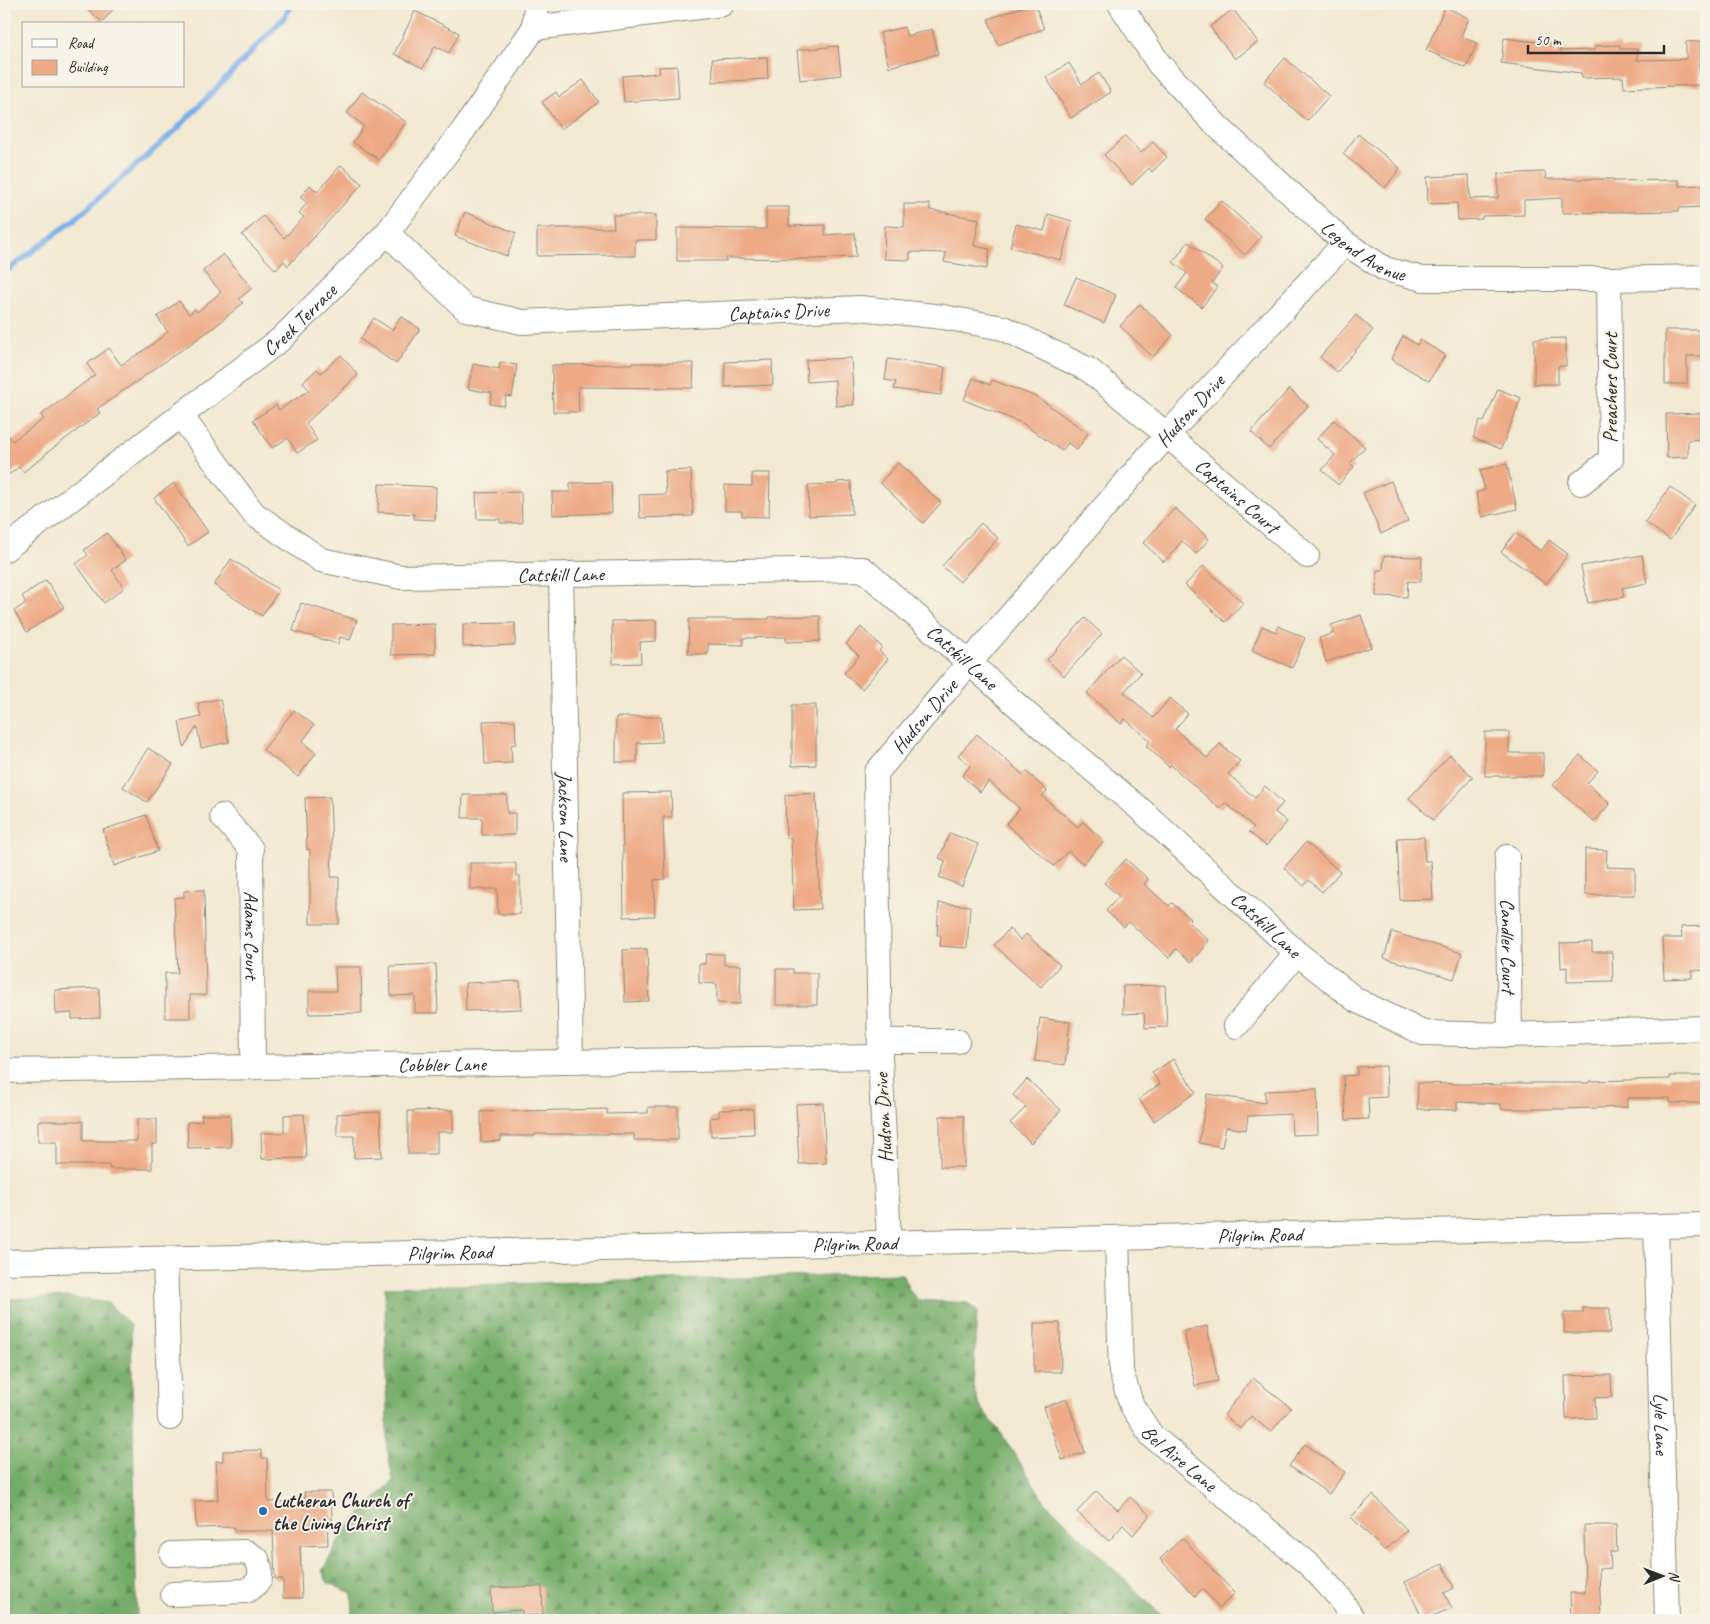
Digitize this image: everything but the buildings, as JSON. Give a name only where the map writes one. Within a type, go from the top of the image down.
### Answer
[{"type":"street","points":[[536,4],[534,28],[722,4]]},
{"type":"street","name":"Legend Avenue","points":[[1120,4],[1159,64],[1217,126],[1345,243],[1385,269],[1423,279],[1706,277]]},
{"type":"street","name":"Creek Terrace","points":[[4,550],[281,339],[387,233],[534,28]]},
{"type":"street","name":"Captains Drive","points":[[387,233],[466,309],[522,322],[860,308],[943,317],[1003,328],[1089,370],[1168,435]]},
{"type":"street","name":"Hudson Drive","points":[[889,1242],[880,1049],[876,773],[1168,435],[1345,243]]},
{"type":"street","name":"Preachers Court","points":[[1581,483],[1611,459],[1609,279]]},
{"type":"street","name":"Catskill Lane","points":[[181,416],[254,514],[321,560],[401,577],[863,569],[1044,729],[1140,808],[1297,954],[1356,1000],[1423,1033],[1510,1035],[1706,1028]]},
{"type":"street","name":"Captains Court","points":[[1168,435],[1307,556]]},
{"type":"street","name":"Jackson Lane","points":[[561,574],[571,1061]]},
{"type":"street","name":"Adams Court","points":[[222,816],[251,849],[253,1066]]},
{"type":"street","name":"Candler Court","points":[[1507,857],[1510,1035]]},
{"type":"street","points":[[1236,1026],[1297,954]]},
{"type":"street","name":"Cobbler Lane","points":[[4,1071],[571,1061],[880,1049],[957,1042]]},
{"type":"street","name":"Pilgrim Road","points":[[4,1262],[1706,1225]]},
{"type":"street","name":"Lyle Lane","points":[[1656,1226],[1667,1620]]},
{"type":"street","name":"Bel Aire Lane","points":[[1117,1239],[1121,1372],[1132,1406],[1152,1436],[1311,1566],[1340,1598],[1354,1620]]},
{"type":"street","points":[[165,1259],[170,1418]]},
{"type":"street","points":[[172,1554],[246,1552],[257,1559],[260,1568],[260,1578],[255,1585],[246,1591],[173,1594]]},
{"type":"green space","points":[[902,1274],[909,1290],[918,1300],[968,1303],[977,1311],[973,1386],[979,1405],[998,1429],[1046,1503],[1166,1620],[353,1620],[352,1593],[328,1583],[322,1571],[345,1530],[393,1481],[387,1448],[385,1287]]},
{"type":"green space","points":[[69,1297],[108,1303],[131,1325],[137,1620],[4,1620],[4,1299]]},
{"type":"waterway","points":[[4,273],[75,219],[175,131],[283,19],[292,4]]},
{"type":"place","name":"Lutheran Church of the Living Christ","points":[[263,1511]]}]
